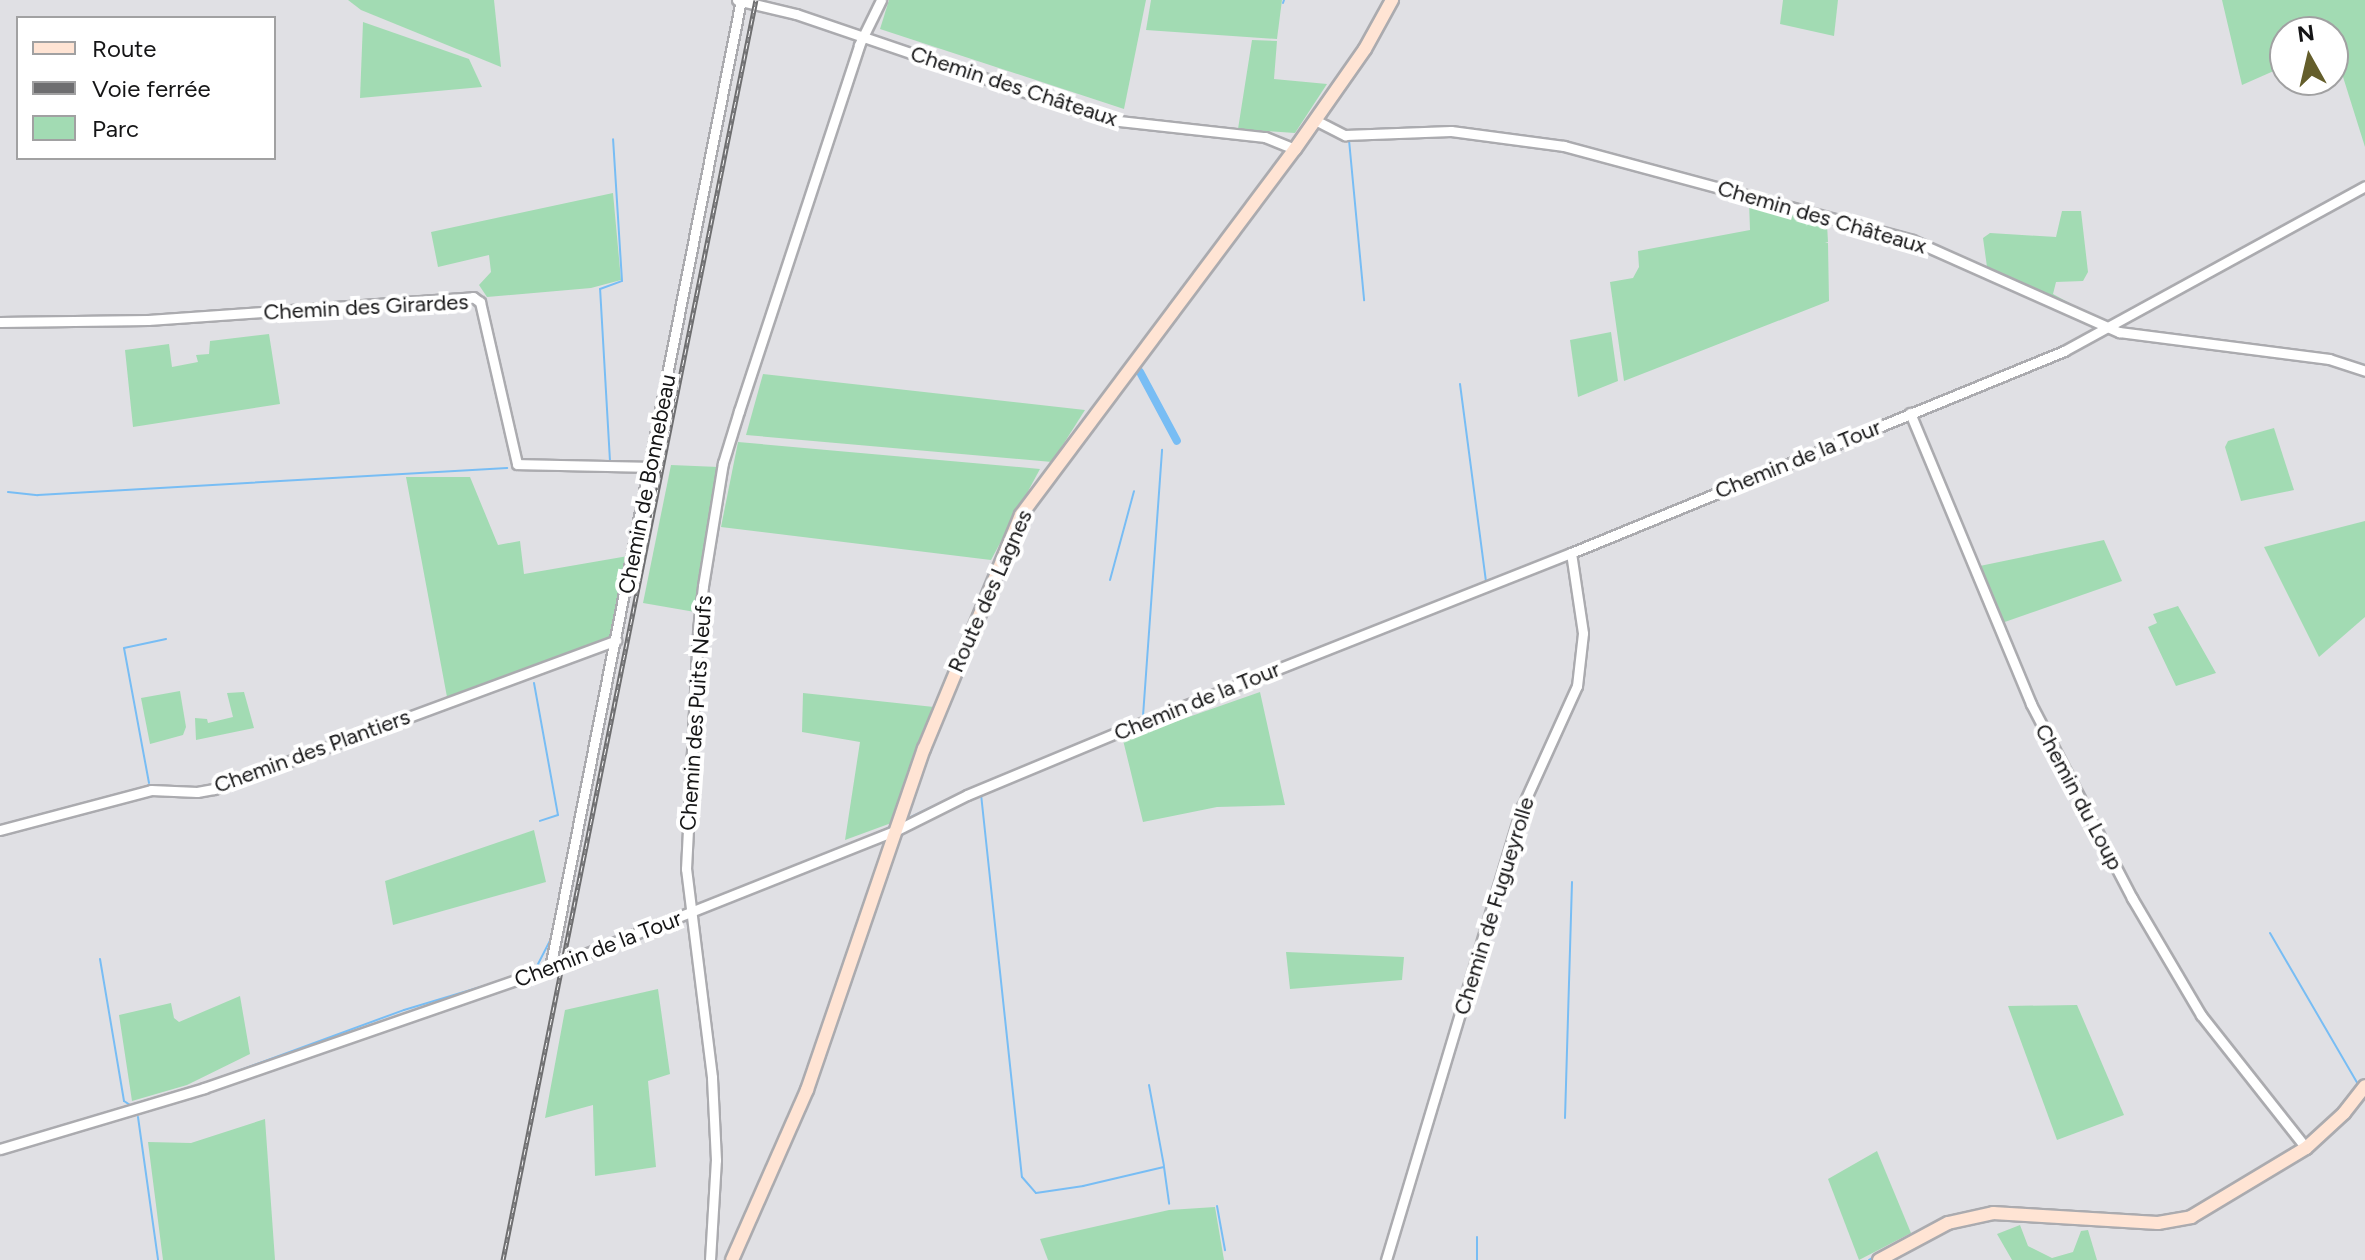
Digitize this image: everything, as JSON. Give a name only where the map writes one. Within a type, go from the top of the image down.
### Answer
[{"type":"street","name":"Chemin des Puits Neufs","points":[[710,1260],[715,1203],[713,1093],[686,869],[698,630],[723,463],[864,37],[881,0]]},
{"type":"street","name":"Route des Lagnes","points":[[732,1260],[807,1090],[935,719],[1021,515],[1295,149],[1365,49],[1392,0]]},
{"type":"street","name":"Chemin des Châteaux","points":[[740,1],[796,14],[1087,113],[1119,121],[1265,137],[1295,149]]},
{"type":"street","name":"Chemin de Bonnebeau","points":[[550,968],[740,1]]},
{"type":"street","name":"Chemin des Châteaux","points":[[1315,120],[1345,135],[1451,131],[1498,134],[1564,146],[1912,240],[2106,327],[2156,338],[2329,359],[2365,371]]},
{"type":"street","name":"Chemin de la Tour","points":[[0,1149],[204,1088],[550,968],[899,830],[967,795],[1116,733],[1571,553],[2064,351],[2365,186]]},
{"type":"street","name":"Chemin des Girardes","points":[[0,322],[148,320],[473,297],[480,302],[517,464],[650,467]]},
{"type":"street","name":"Chemin du Loup","points":[[1910,413],[2031,704],[2132,898],[2201,1015],[2306,1148]]},
{"type":"street","name":"Chemin de Fugueyrolle","points":[[1386,1260],[1522,807],[1577,686],[1583,633],[1571,553]]},
{"type":"street","name":"Chemin des Plantiers","points":[[0,830],[151,790],[197,792],[214,789],[616,640]]},
{"type":"street","points":[[1879,1260],[1948,1223],[1993,1213],[2150,1222],[2182,1220],[2201,1213],[2306,1148],[2344,1113],[2365,1086]]},
{"type":"green space","points":[[348,0],[494,0],[501,67],[361,10]]},
{"type":"green space","points":[[889,0],[1146,0],[1124,109],[880,29]]},
{"type":"green space","points":[[1151,0],[1282,0],[1277,39],[1146,30]]},
{"type":"green space","points":[[1783,0],[1838,0],[1834,36],[1780,24]]},
{"type":"green space","points":[[2222,0],[2365,0],[2365,147],[2349,96],[2349,16],[2269,16],[2269,73],[2242,85]]},
{"type":"green space","points":[[363,22],[469,59],[482,87],[360,98]]},
{"type":"green space","points":[[1252,40],[1277,41],[1274,79],[1327,84],[1295,133],[1238,129]]},
{"type":"green space","points":[[613,193],[621,280],[591,288],[487,297],[479,285],[491,272],[489,255],[438,267],[431,232]]},
{"type":"green space","points":[[1749,202],[1827,224],[1828,242],[1825,243],[1828,243],[1829,301],[1624,381],[1610,282],[1633,278],[1639,267],[1638,251],[1750,230]]},
{"type":"green space","points":[[2062,211],[2081,211],[2088,272],[2083,281],[2056,282],[2053,294],[2082,310],[1987,267],[1983,238],[1990,233],[2056,237]]},
{"type":"green space","points":[[1611,332],[1618,381],[1578,397],[1570,340]]},
{"type":"green space","points":[[269,334],[280,404],[133,427],[125,350],[169,344],[172,367],[198,362],[196,355],[209,354],[210,341]]},
{"type":"green space","points":[[763,374],[1085,410],[1052,462],[746,435]]},
{"type":"green space","points":[[2274,428],[2294,490],[2241,501],[2225,447],[2228,441]]},
{"type":"green space","points":[[738,442],[1040,469],[991,560],[721,527]]},
{"type":"green space","points":[[671,465],[719,467],[695,612],[643,603]]},
{"type":"green space","points":[[406,477],[470,477],[498,545],[520,541],[524,574],[628,556],[614,637],[447,697]]},
{"type":"green space","points":[[2365,521],[2365,617],[2319,657],[2264,547]]},
{"type":"green space","points":[[2104,540],[2122,581],[1999,624],[1975,567]]},
{"type":"green space","points":[[2178,606],[2216,673],[2176,686],[2148,627],[2157,623],[2153,614]]},
{"type":"green space","points":[[180,691],[186,727],[183,735],[150,744],[141,698]]},
{"type":"green space","points":[[244,692],[254,728],[196,740],[195,718],[207,719],[208,723],[233,717],[227,693]]},
{"type":"green space","points":[[1260,692],[1285,805],[1217,807],[1143,822],[1123,740]]},
{"type":"green space","points":[[803,693],[934,707],[894,822],[845,840],[860,742],[802,732]]},
{"type":"green space","points":[[534,830],[546,882],[393,925],[385,881]]},
{"type":"green space","points":[[1286,952],[1404,957],[1402,980],[1290,989]]},
{"type":"green space","points":[[658,989],[670,1074],[648,1081],[656,1167],[595,1176],[593,1105],[545,1118],[565,1010]]},
{"type":"green space","points":[[240,996],[250,1054],[187,1085],[132,1101],[119,1015],[171,1003],[174,1018],[179,1022]]},
{"type":"green space","points":[[2077,1005],[2124,1115],[2057,1140],[2008,1006]]},
{"type":"green space","points":[[265,1119],[275,1260],[163,1260],[148,1142],[191,1143]]},
{"type":"green space","points":[[1877,1151],[1911,1233],[1859,1260],[1828,1179]]},
{"type":"green space","points":[[1215,1207],[1224,1260],[1048,1260],[1040,1239],[1169,1210]]},
{"type":"green space","points":[[2020,1225],[2028,1246],[2052,1258],[2073,1252],[2081,1231],[2088,1230],[2097,1260],[2012,1260],[1997,1234]]},
{"type":"waterway","points":[[1358,130],[1428,127]]},
{"type":"waterway","points":[[610,461],[600,289],[622,281],[613,139]]},
{"type":"waterway","points":[[1349,140],[1364,300]]},
{"type":"waterway","points":[[2126,323],[2365,193]]},
{"type":"waterway","points":[[1140,372],[1177,441]]},
{"type":"waterway","points":[[1460,384],[1486,581]]},
{"type":"waterway","points":[[1143,716],[1162,450]]},
{"type":"waterway","points":[[8,492],[38,495],[507,468]]},
{"type":"waterway","points":[[1110,580],[1134,491]]},
{"type":"waterway","points":[[149,783],[124,648],[166,639]]},
{"type":"waterway","points":[[534,683],[558,815],[540,821]]},
{"type":"waterway","points":[[981,794],[1022,1177],[1036,1193],[1083,1186],[1164,1167],[1169,1204]]},
{"type":"waterway","points":[[905,820],[932,807]]},
{"type":"waterway","points":[[880,832],[892,826]]},
{"type":"waterway","points":[[1565,1118],[1572,882]]},
{"type":"waterway","points":[[2141,922],[2158,950]]},
{"type":"waterway","points":[[2270,933],[2358,1084]]},
{"type":"waterway","points":[[536,968],[551,939]]},
{"type":"waterway","points":[[100,959],[124,1101],[130,1105]]},
{"type":"waterway","points":[[200,1085],[404,1010],[500,981]]},
{"type":"waterway","points":[[2210,1034],[2296,1142],[2296,1149]]},
{"type":"waterway","points":[[1149,1085],[1164,1166]]},
{"type":"waterway","points":[[138,1117],[158,1260]]},
{"type":"waterway","points":[[0,1144],[8,1142]]},
{"type":"waterway","points":[[1217,1206],[1225,1250]]},
{"type":"waterway","points":[[1887,1249],[1945,1218]]},
{"type":"waterway","points":[[1477,1237],[1477,1260]]},
{"type":"waterway","points":[[1869,1260],[1875,1256]]},
{"type":"railway","points":[[503,1260],[756,0]]}]
